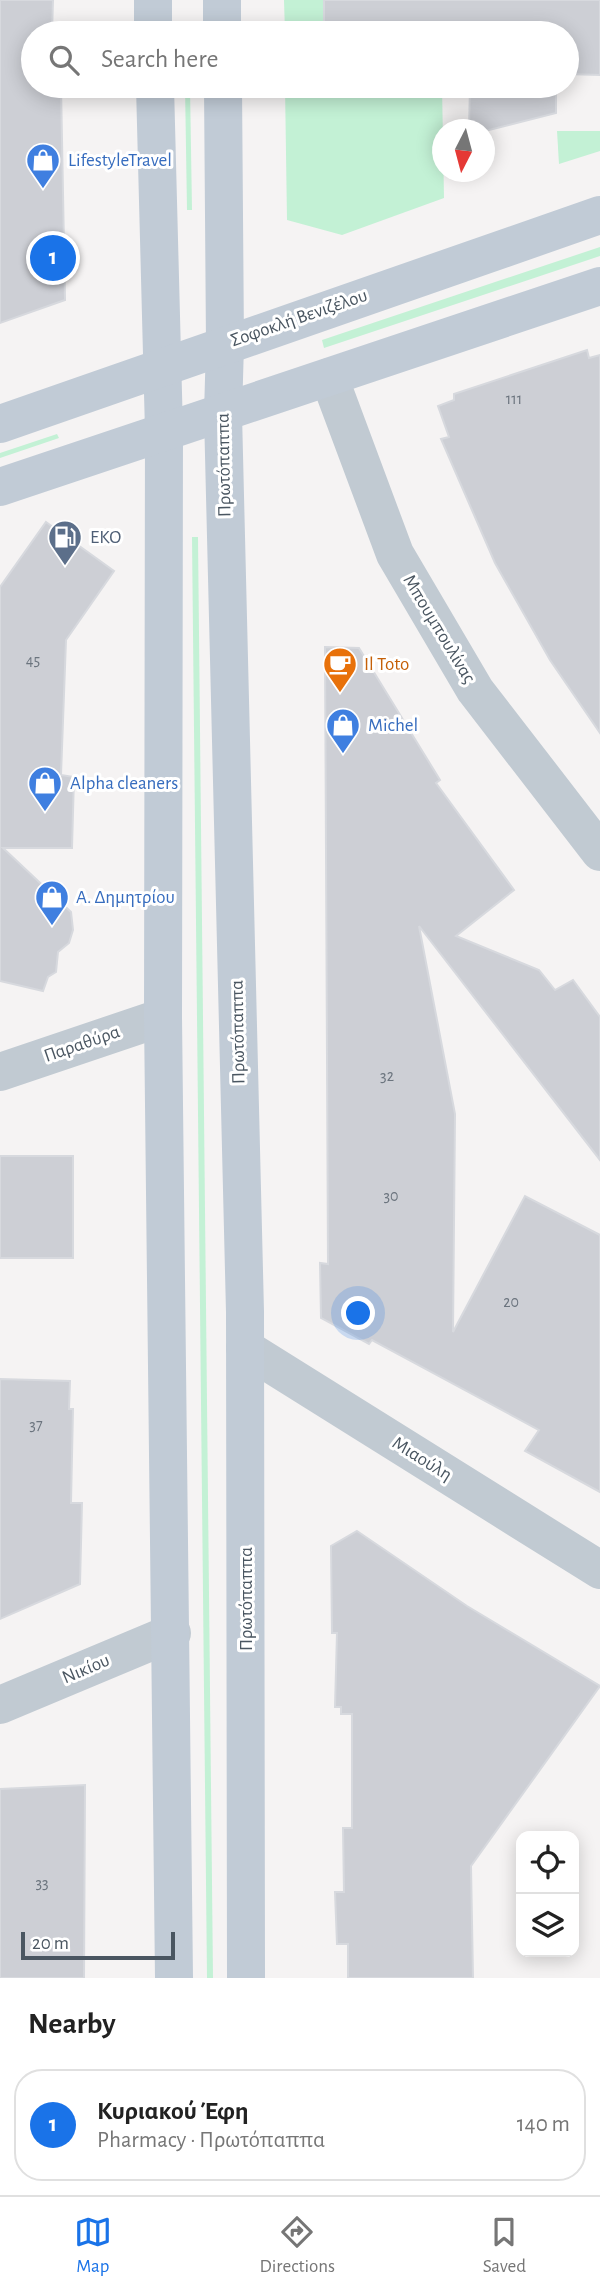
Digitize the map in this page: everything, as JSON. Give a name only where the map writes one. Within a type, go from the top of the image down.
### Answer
[{"type":"street","points":[[153,0],[153,21]]},
{"type":"street","points":[[222,0],[222,21]]},
{"type":"street","points":[[155,98],[160,369],[164,431],[163,1017],[174,1978]]},
{"type":"street","name":"Πρωτόπαππα","points":[[223,98],[223,414],[245,1348],[246,1978]]},
{"type":"street","name":"Σοφοκλή Βενιζέλου","points":[[0,424],[600,215]]},
{"type":"street","points":[[0,487],[600,286]]},
{"type":"street","name":"Μπουμπουλίνας","points":[[330,377],[395,554],[475,690],[600,852]]},
{"type":"street","name":"Παραθύρα","points":[[0,1072],[163,1017]]},
{"type":"street","name":"Μιαούλη","points":[[245,1348],[600,1570]]},
{"type":"street","name":"Νικίου","points":[[0,1705],[172,1633]]},
{"type":"green space","points":[[284,0],[324,0],[324,21],[285,21]]},
{"type":"green space","points":[[185,98],[190,98],[192,210],[187,210]]},
{"type":"green space","points":[[285,98],[442,98],[443,119],[432,119],[432,182],[444,182],[444,198],[342,235],[287,220]]},
{"type":"green space","points":[[557,131],[600,131],[600,151],[559,164]]},
{"type":"green space","points":[[600,247],[600,256],[324,348],[322,340]]},
{"type":"green space","points":[[57,434],[59,438],[0,458],[0,453]]},
{"type":"green space","points":[[192,537],[198,537],[213,1978],[207,1978]]},
{"type":"building","points":[[0,0],[53,0],[52,21],[21,21],[21,98],[61,98],[65,300],[0,323]]},
{"type":"building","points":[[324,0],[600,0],[600,75],[579,74],[579,21],[324,21]]},
{"type":"building","points":[[470,98],[556,98],[556,113],[495,128],[495,119],[469,119]]},
{"type":"building","points":[[587,350],[589,358],[600,355],[600,733],[550,660],[495,563],[441,439],[449,437],[438,406],[454,400],[454,394]]},
{"type":"building","points":[[46,522],[114,571],[66,640],[61,775],[74,777],[72,848],[3,848],[71,912],[73,930],[69,943],[58,952],[56,972],[48,977],[43,991],[0,981],[0,587]]},
{"type":"building","points":[[325,647],[359,648],[440,780],[436,783],[514,890],[456,936],[539,970],[555,990],[573,980],[600,1017],[600,1160],[419,926],[455,1114],[453,1332],[525,1196],[600,1235],[600,1492],[525,1451],[539,1430],[372,1340],[369,1344],[321,1318],[320,1263],[328,1264]]},
{"type":"building","points":[[0,1156],[73,1156],[73,1258],[0,1258]]},
{"type":"building","points":[[0,1379],[70,1381],[69,1409],[73,1409],[71,1503],[82,1503],[80,1584],[0,1619]]},
{"type":"building","points":[[357,1531],[467,1606],[600,1686],[471,1866],[473,1978],[348,1978],[348,1944],[337,1944],[335,1892],[344,1892],[343,1828],[352,1828],[352,1714],[341,1714],[341,1707],[335,1707],[337,1633],[332,1633],[331,1546]]},
{"type":"building","points":[[85,1785],[84,1978],[0,1978],[0,1789]]},
{"type":"place","name":"LifestyleTravel","points":[[43,190]]},
{"type":"place","name":"Κυριακού Έφη","points":[[53,258]]},
{"type":"place","name":"ΕΚΟ","points":[[65,567]]},
{"type":"place","name":"Il Toto","points":[[340,694]]},
{"type":"place","name":"Michel","points":[[343,755]]},
{"type":"place","name":"Alpha cleaners","points":[[45,813]]},
{"type":"place","name":"Α. Δημητρίου","points":[[52,927]]}]
